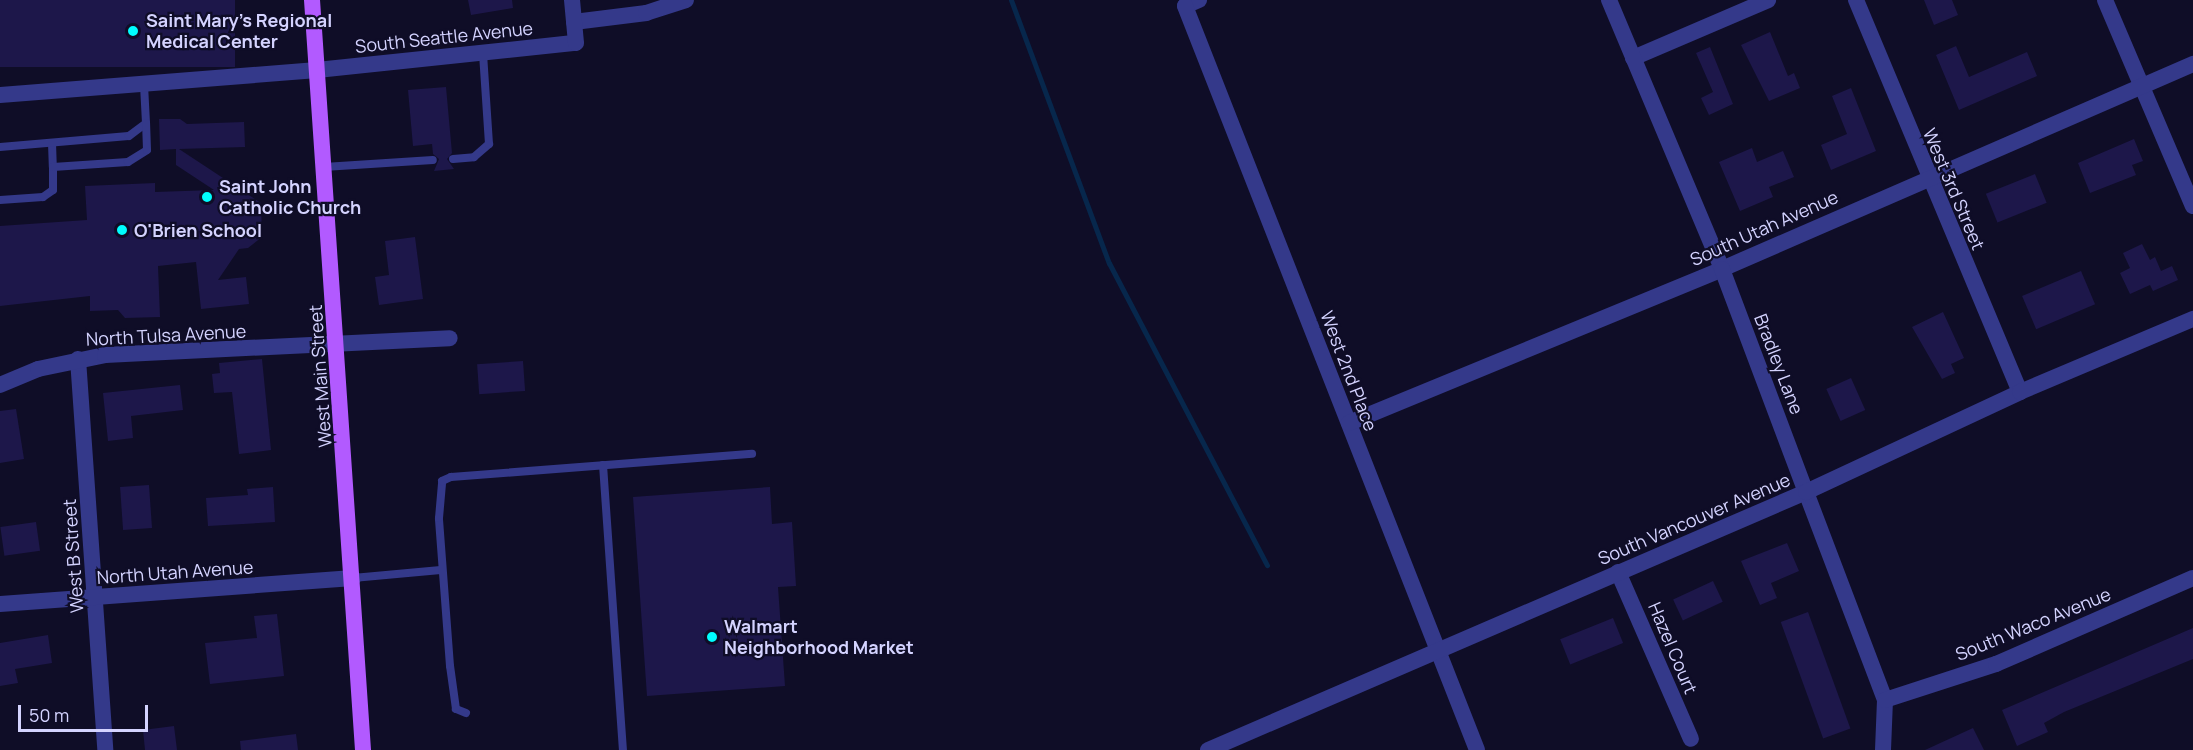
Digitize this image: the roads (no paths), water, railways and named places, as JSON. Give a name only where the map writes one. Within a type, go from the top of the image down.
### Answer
[{"type":"main road","name":"West Main Street","points":[[312,0],[338,346],[363,750]]},
{"type":"street","points":[[572,0],[574,22],[646,13],[686,0]]},
{"type":"street","name":"Bradley Lane","points":[[1609,0],[1722,269],[1885,700],[1883,750]]},
{"type":"street","points":[[1633,58],[1768,0]]},
{"type":"street","name":"West 3rd Street","points":[[1856,0],[1927,177],[2020,392]]},
{"type":"street","points":[[2104,0],[2193,206]]},
{"type":"street","name":"West 2nd Place","points":[[1192,3],[1348,423],[1477,750]]},
{"type":"street","name":"South Seattle Avenue","points":[[0,95],[316,70],[576,44],[574,22]]},
{"type":"street","name":"South Utah Avenue","points":[[1348,423],[1722,269],[1927,177],[2193,64]]},
{"type":"street","name":"South Vancouver Avenue","points":[[1208,750],[1437,649],[1806,492],[2020,392],[2193,319]]},
{"type":"street","name":"North Tulsa Avenue","points":[[0,385],[38,369],[78,359],[450,338]]},
{"type":"street","name":"West B Street","points":[[78,359],[105,750]]},
{"type":"street","name":"Hazel Court","points":[[1618,572],[1691,739]]},
{"type":"street","name":"North Utah Avenue","points":[[0,604],[353,578]]},
{"type":"street","name":"South Waco Avenue","points":[[1885,700],[1996,664],[2193,578]]},
{"type":"lane","points":[[453,159],[480,155],[489,144],[483,53]]},
{"type":"lane","points":[[53,167],[128,162],[147,150],[144,84]]},
{"type":"lane","points":[[0,147],[129,136],[146,123]]},
{"type":"lane","points":[[0,200],[43,197],[53,190],[52,143]]},
{"type":"lane","points":[[324,167],[433,160]]},
{"type":"lane","points":[[466,713],[456,709],[453,696],[441,570],[438,501],[442,481],[451,477],[752,454]]},
{"type":"lane","points":[[603,465],[623,750]]},
{"type":"lane","points":[[353,578],[441,570]]},
{"type":"waterway","points":[[1011,0],[1109,263],[1267,565]]},
{"type":"place","name":"Saint Mary's Regional Medical Center","points":[[133,31]]},
{"type":"place","name":"Saint John Catholic Church","points":[[207,197]]},
{"type":"place","name":"O'Brien School","points":[[122,230]]},
{"type":"place","name":"Walmart Neighborhood Market","points":[[712,637]]}]
